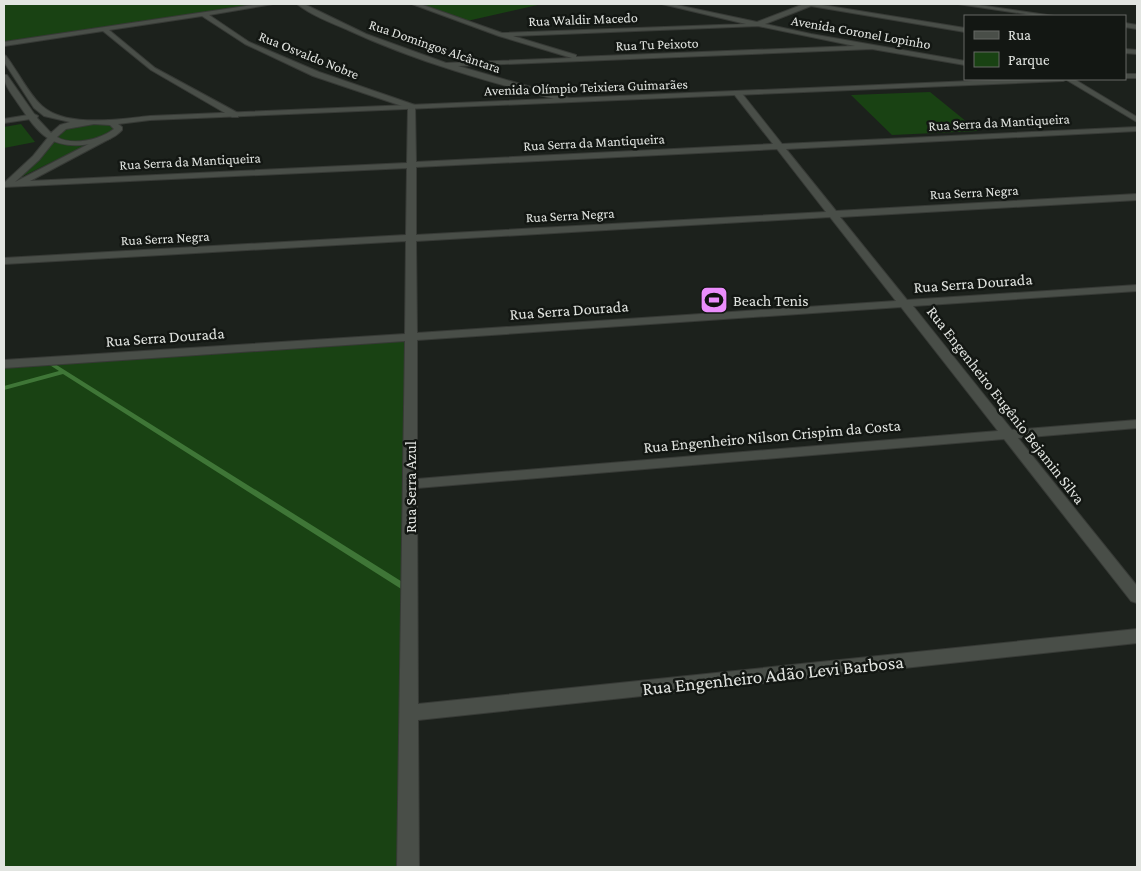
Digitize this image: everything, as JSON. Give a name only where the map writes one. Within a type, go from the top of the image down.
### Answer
[{"type":"street","points":[[4,44],[270,4]]},
{"type":"street","name":"Rua Domingos Alcântara","points":[[300,4],[330,21],[379,43],[444,66],[566,100]]},
{"type":"street","points":[[415,4],[501,34],[587,59]]},
{"type":"street","name":"Avenida Coronel Lopinho","points":[[665,4],[756,25],[964,63]]},
{"type":"street","points":[[756,25],[810,4],[964,30]]},
{"type":"street","points":[[961,4],[1044,15]]},
{"type":"street","name":"Rua Osvaldo Nobre","points":[[203,14],[247,43],[316,74],[412,107]]},
{"type":"street","name":"Rua Waldir Macedo","points":[[501,34],[756,25]]},
{"type":"street","points":[[104,29],[153,69],[235,115]]},
{"type":"street","name":"Rua Tu Peixoto","points":[[444,66],[871,47]]},
{"type":"street","points":[[4,57],[16,78],[37,106],[46,114],[80,122]]},
{"type":"street","points":[[5,79],[16,78]]},
{"type":"street","points":[[5,79],[34,116],[40,127],[62,142],[90,141],[109,136],[118,130],[118,126],[110,122]]},
{"type":"street","name":"Avenida Olímpio Teixiera Guimarães","points":[[80,122],[1041,80]]},
{"type":"street","points":[[1071,80],[1137,120]]},
{"type":"street","name":"Rua Engenheiro Eugênio Bejamin Silva","points":[[737,93],[1137,597]]},
{"type":"street","name":"Rua Serra Azul","points":[[408,867],[412,107]]},
{"type":"street","points":[[4,122],[34,116]]},
{"type":"street","points":[[12,184],[150,118]]},
{"type":"street","points":[[12,184],[36,158],[53,137],[53,134],[62,127],[80,122]]},
{"type":"street","name":"Rua Serra da Mantiqueira","points":[[12,184],[1137,129]]},
{"type":"street","name":"Rua Serra Negra","points":[[4,261],[1137,196]]},
{"type":"street","name":"Rua Serra Dourada","points":[[4,364],[1137,288]]},
{"type":"street","name":"Rua Engenheiro Nilson Crispim da Costa","points":[[410,484],[1137,424]]},
{"type":"street","name":"Rua Engenheiro Adão Levi Barbosa","points":[[409,713],[1137,636]]},
{"type":"green space","points":[[4,4],[263,4],[4,43]]},
{"type":"green space","points":[[419,4],[542,4],[467,21]]},
{"type":"green space","points":[[930,92],[978,131],[892,135],[851,95]]},
{"type":"green space","points":[[83,123],[112,124],[115,130],[87,141],[57,138],[56,134],[59,131]]},
{"type":"green space","points":[[21,124],[35,142],[4,148],[4,127]]},
{"type":"green space","points":[[53,141],[95,141],[17,179]]},
{"type":"green space","points":[[411,337],[408,867],[4,867],[4,364]]},
{"type":"waterway","points":[[47,361],[409,590]]},
{"type":"waterway","points":[[4,388],[64,372]]},
{"type":"place","name":"Beach Tenis","points":[[714,300]]}]
